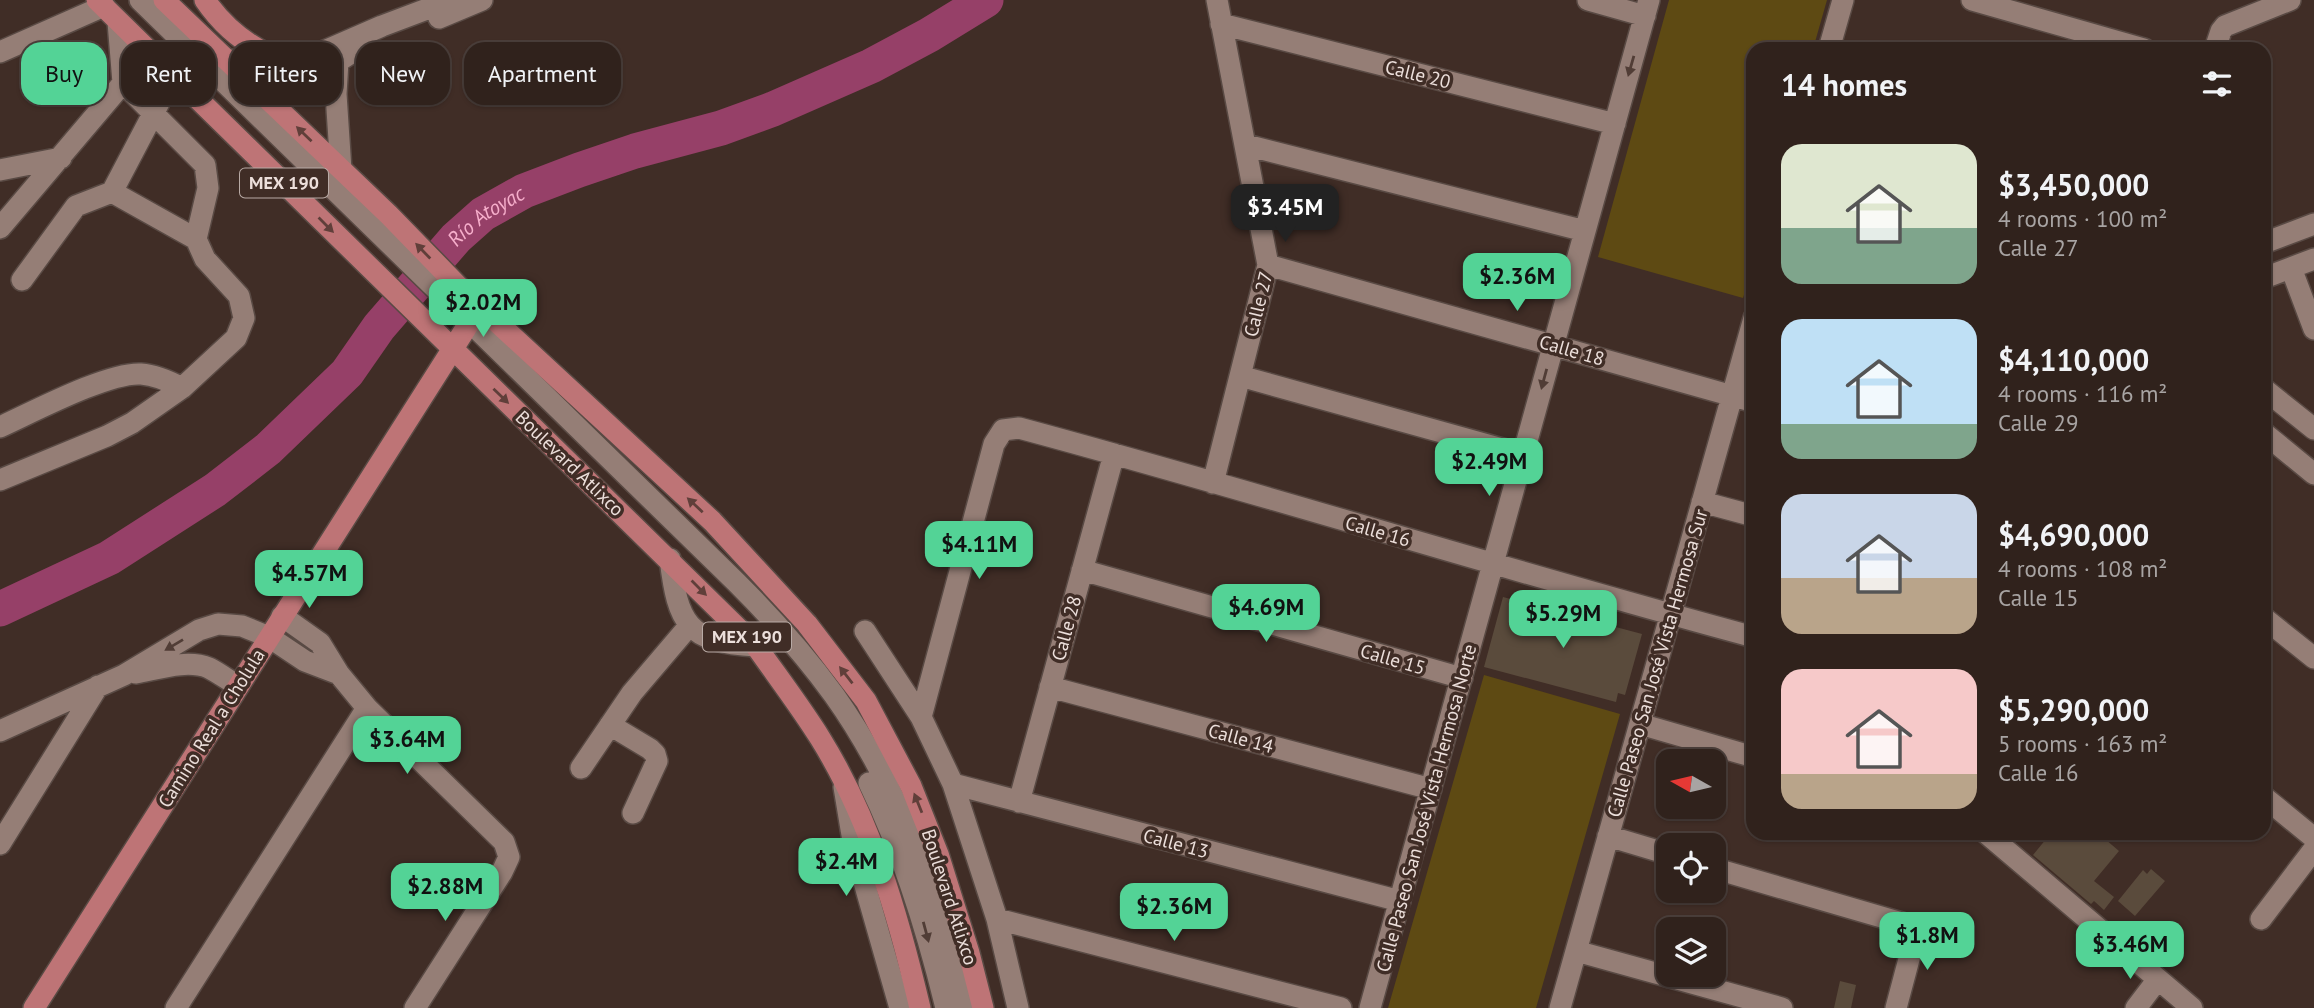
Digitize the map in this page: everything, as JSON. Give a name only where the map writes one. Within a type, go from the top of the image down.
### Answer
[{"type":"main road","name":"Boulevard Atlixco","points":[[164,0],[341,170],[373,237],[443,305],[466,327],[712,522],[807,624],[866,701],[911,786],[938,854],[983,1008]]},
{"type":"main road","points":[[194,0],[194,30]]},
{"type":"main road","points":[[205,0],[224,25],[247,42]]},
{"type":"main road","name":"Boulevard Atlixco","points":[[106,9],[141,42]]},
{"type":"main road","name":"Boulevard Atlixco","points":[[212,105],[373,237],[466,327],[670,559],[756,646],[820,738],[862,820],[902,932],[920,1008]]},
{"type":"main road","name":"Camino Real a Cholula","points":[[34,1008],[466,327]]},
{"type":"street","points":[[125,0],[373,237]]},
{"type":"street","points":[[140,0],[373,237]]},
{"type":"street","points":[[342,49],[382,26],[451,0]]},
{"type":"street","points":[[342,53],[482,0]]},
{"type":"street","name":"Calle 27","points":[[1213,483],[1268,265],[1217,0]]},
{"type":"street","points":[[1588,0],[1647,8]]},
{"type":"street","points":[[1831,42],[1843,0]]},
{"type":"street","points":[[1972,0],[2119,42]]},
{"type":"street","points":[[2218,42],[2225,26],[2290,0]]},
{"type":"street","name":"Calle Paseo San José Vista Hermosa Norte","points":[[1370,1008],[1647,8]]},
{"type":"street","points":[[0,52],[106,9],[121,74]]},
{"type":"street","name":"Calle 20","points":[[1221,24],[1615,124]]},
{"type":"street","points":[[0,229],[121,85]]},
{"type":"street","points":[[147,105],[205,165],[208,188],[196,239]]},
{"type":"street","points":[[22,280],[76,206],[112,191],[156,105]]},
{"type":"street","points":[[337,105],[341,170]]},
{"type":"street","points":[[1246,145],[1585,232]]},
{"type":"street","points":[[0,170],[61,158]]},
{"type":"street","points":[[0,480],[132,423],[182,388],[236,338],[243,318],[239,296],[205,259],[196,239],[112,191]]},
{"type":"street","points":[[2271,240],[2314,224]]},
{"type":"street","points":[[2271,275],[2314,259]]},
{"type":"street","name":"Calle 18","points":[[1268,265],[1746,400]]},
{"type":"street","points":[[2291,268],[2314,329]]},
{"type":"street","points":[[466,327],[751,614],[817,694],[864,772],[896,843],[920,911],[946,1008]]},
{"type":"street","points":[[466,327],[737,583],[775,622],[835,696],[876,765],[916,849],[938,907],[963,1008]]},
{"type":"street","name":"Calle Paseo San José Vista Hermosa Sur","points":[[1560,1008],[1746,346]]},
{"type":"street","points":[[0,427],[114,377],[141,374],[162,378],[182,388]]},
{"type":"street","points":[[1240,376],[1524,455]]},
{"type":"street","points":[[2271,395],[2314,429]]},
{"type":"street","name":"Calle 16","points":[[921,717],[993,444],[1003,430],[1019,428],[1492,565],[1746,635]]},
{"type":"street","points":[[2271,439],[2314,474]]},
{"type":"street","name":"Calle 28","points":[[1019,802],[1114,454]]},
{"type":"street","points":[[1702,502],[1746,514]]},
{"type":"street","points":[[670,559],[679,610],[689,626],[710,639],[756,646]]},
{"type":"street","name":"Calle 15","points":[[1082,570],[1462,678]]},
{"type":"street","points":[[282,617],[320,643],[339,674],[367,708],[504,842],[509,857],[502,872],[415,1008]]},
{"type":"street","points":[[0,731],[124,676],[209,626],[236,624],[269,637],[305,661],[339,674]]},
{"type":"street","points":[[2271,624],[2314,658]]},
{"type":"street","points":[[581,768],[647,674],[689,626]]},
{"type":"street","points":[[865,631],[921,717],[953,784],[997,919],[1018,1008]]},
{"type":"street","points":[[124,676],[190,664],[210,669],[238,686]]},
{"type":"street","points":[[0,844],[98,686]]},
{"type":"street","name":"Calle 14","points":[[1050,687],[1431,789]]},
{"type":"street","points":[[176,1008],[367,708]]},
{"type":"street","points":[[610,724],[650,749],[657,761],[633,813]]},
{"type":"street","points":[[1640,724],[1746,755]]},
{"type":"street","points":[[842,778],[854,847],[900,1008]]},
{"type":"street","name":"Calle 13","points":[[953,784],[1400,901]]},
{"type":"street","points":[[2271,803],[2314,838]]},
{"type":"street","points":[[1608,836],[1656,850]]},
{"type":"street","points":[[1994,840],[2192,1008]]},
{"type":"street","points":[[2261,919],[2314,849]]},
{"type":"street","points":[[1726,872],[1902,923],[1912,930],[1913,944],[1896,1008]]},
{"type":"street","points":[[997,919],[1341,1008]]},
{"type":"street","points":[[1576,951],[1782,1008]]},
{"type":"street","points":[[2136,1008],[2158,979]]},
{"type":"shaded area","points":[[1669,0],[1827,0],[1815,42],[1746,42],[1746,288],[1743,298],[1598,257]]},
{"type":"shaded area","points":[[1484,675],[1620,714],[1536,1008],[1388,1008]]},
{"type":"building","points":[[1503,597],[1642,634],[1625,695],[1618,693],[1616,702],[1484,667]]},
{"type":"building","points":[[2045,840],[2106,840],[2119,851],[2094,881],[2114,897],[2104,910],[2094,901],[2091,904],[2033,855]]},
{"type":"building","points":[[2151,869],[2165,881],[2135,916],[2118,901],[2143,870],[2147,874]]},
{"type":"building","points":[[1840,981],[1856,985],[1851,1008],[1834,1008]]},
{"type":"waterway","name":"Río Atoyac","points":[[0,609],[109,558],[215,490],[268,449],[347,373],[379,327],[456,238],[483,214],[524,191],[579,170],[635,151],[721,128],[773,109],[871,66],[986,0]]}]
